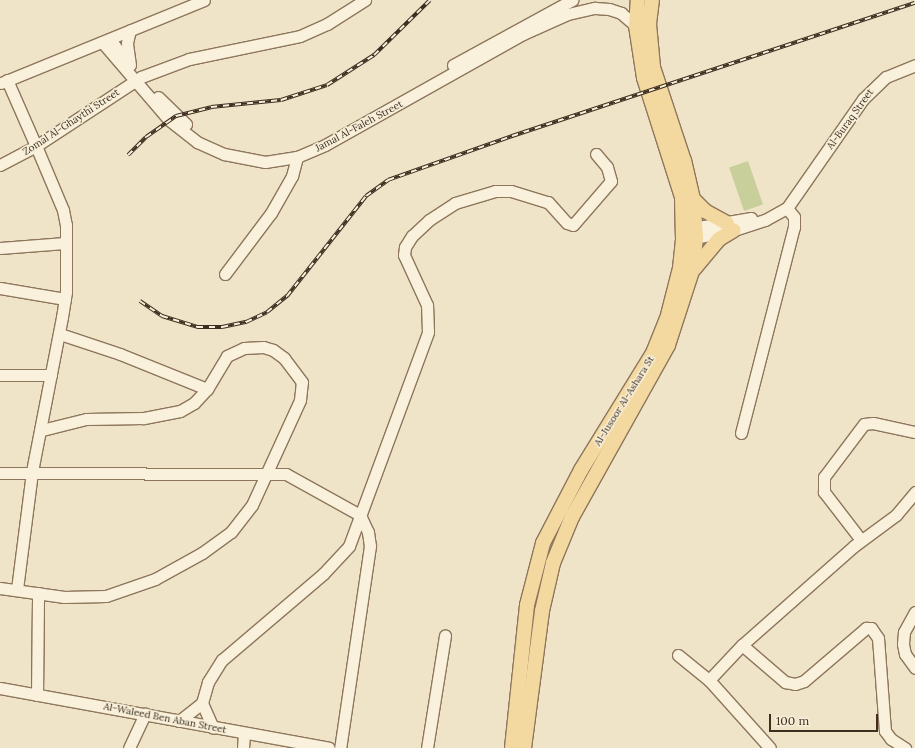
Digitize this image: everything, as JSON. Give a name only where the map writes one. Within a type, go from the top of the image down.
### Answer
[{"type":"main road","name":"Al-Jusoor Al-Ashara St","points":[[514,746],[553,563],[572,517],[668,345],[692,271],[689,234],[680,188],[644,78],[636,26],[638,0]]},
{"type":"main road","name":"Al-Jusoor Al-Ashara St","points":[[514,746],[527,605],[535,564],[543,543],[567,495],[653,353],[674,293],[689,234],[694,199],[684,161],[653,67],[649,24],[652,0]]},
{"type":"main road","points":[[692,271],[730,227],[704,211],[694,199]]},
{"type":"street","points":[[17,589],[32,472],[42,430],[65,299],[65,243],[64,216],[36,146],[3,82],[204,0]]},
{"type":"street","name":"Zomal Al-Ghaythi Street","points":[[0,165],[36,146],[137,79],[189,59],[300,36],[327,24],[365,0]]},
{"type":"street","name":"Jamal Al-Faleh Street","points":[[106,41],[130,65],[137,79],[176,116],[212,142],[257,156],[286,155],[322,142],[505,34],[572,0]]},
{"type":"street","name":"Jamal Al-Faleh Street","points":[[106,41],[169,120],[209,148],[241,159],[257,161],[297,157],[332,142],[523,34],[568,14],[595,8],[609,9],[621,13],[636,26]]},
{"type":"street","points":[[130,30],[127,43],[130,65]]},
{"type":"street","name":"Al-Buraq Street","points":[[689,234],[765,220],[787,208],[863,99],[886,78],[915,65]]},
{"type":"street","points":[[179,721],[202,704],[208,682],[222,660],[344,554],[355,533],[360,515],[378,473],[401,398],[428,332],[427,305],[404,255],[405,247],[412,236],[429,220],[455,203],[494,191],[511,191],[548,202],[567,222],[573,225],[611,181],[607,167],[596,154]]},
{"type":"street","points":[[225,274],[271,213],[292,176],[297,157]]},
{"type":"street","name":"Al-Buraq Street","points":[[730,227],[773,209],[800,190]]},
{"type":"street","points":[[741,433],[794,227],[794,217],[787,208]]},
{"type":"street","points":[[0,248],[65,243]]},
{"type":"street","points":[[0,288],[65,299]]},
{"type":"street","points":[[60,334],[120,354],[207,389]]},
{"type":"street","points":[[0,588],[83,598],[106,596],[143,585],[173,571],[231,532],[252,505],[265,472],[300,400],[302,382],[298,374],[284,358],[273,350],[263,347],[244,348],[227,356],[207,389],[194,404],[180,411],[143,418],[86,419],[42,430]]},
{"type":"street","points":[[0,375],[51,374]]},
{"type":"street","points":[[861,540],[824,492],[824,477],[864,424],[873,423],[915,432]]},
{"type":"street","points":[[0,473],[265,472],[286,474],[299,479],[360,515],[368,532],[370,546],[340,748]]},
{"type":"street","points":[[709,680],[742,645],[861,540],[896,515],[915,492]]},
{"type":"street","points":[[37,695],[38,593]]},
{"type":"street","points":[[915,612],[904,632],[902,644],[905,654],[915,668]]},
{"type":"street","points":[[742,645],[785,682],[795,684],[804,681],[866,628],[871,628],[878,638],[886,731],[891,739],[905,748]]},
{"type":"street","points":[[427,748],[445,635]]},
{"type":"street","points":[[678,655],[709,680],[770,748]]},
{"type":"street","name":"Al-Waleed Ben Aban Street","points":[[0,688],[145,714],[244,734],[329,748]]},
{"type":"street","points":[[202,704],[213,728]]},
{"type":"street","points":[[129,748],[145,714]]},
{"type":"street","points":[[243,748],[244,734]]},
{"type":"green space","points":[[748,161],[763,204],[744,211],[729,168]]},
{"type":"railway","points":[[128,155],[146,137],[176,116],[211,107],[281,100],[327,85],[374,55],[430,0]]},
{"type":"railway","points":[[140,301],[162,316],[197,327],[222,327],[246,322],[267,312],[287,296],[366,196],[388,180],[512,136],[915,3]]}]
